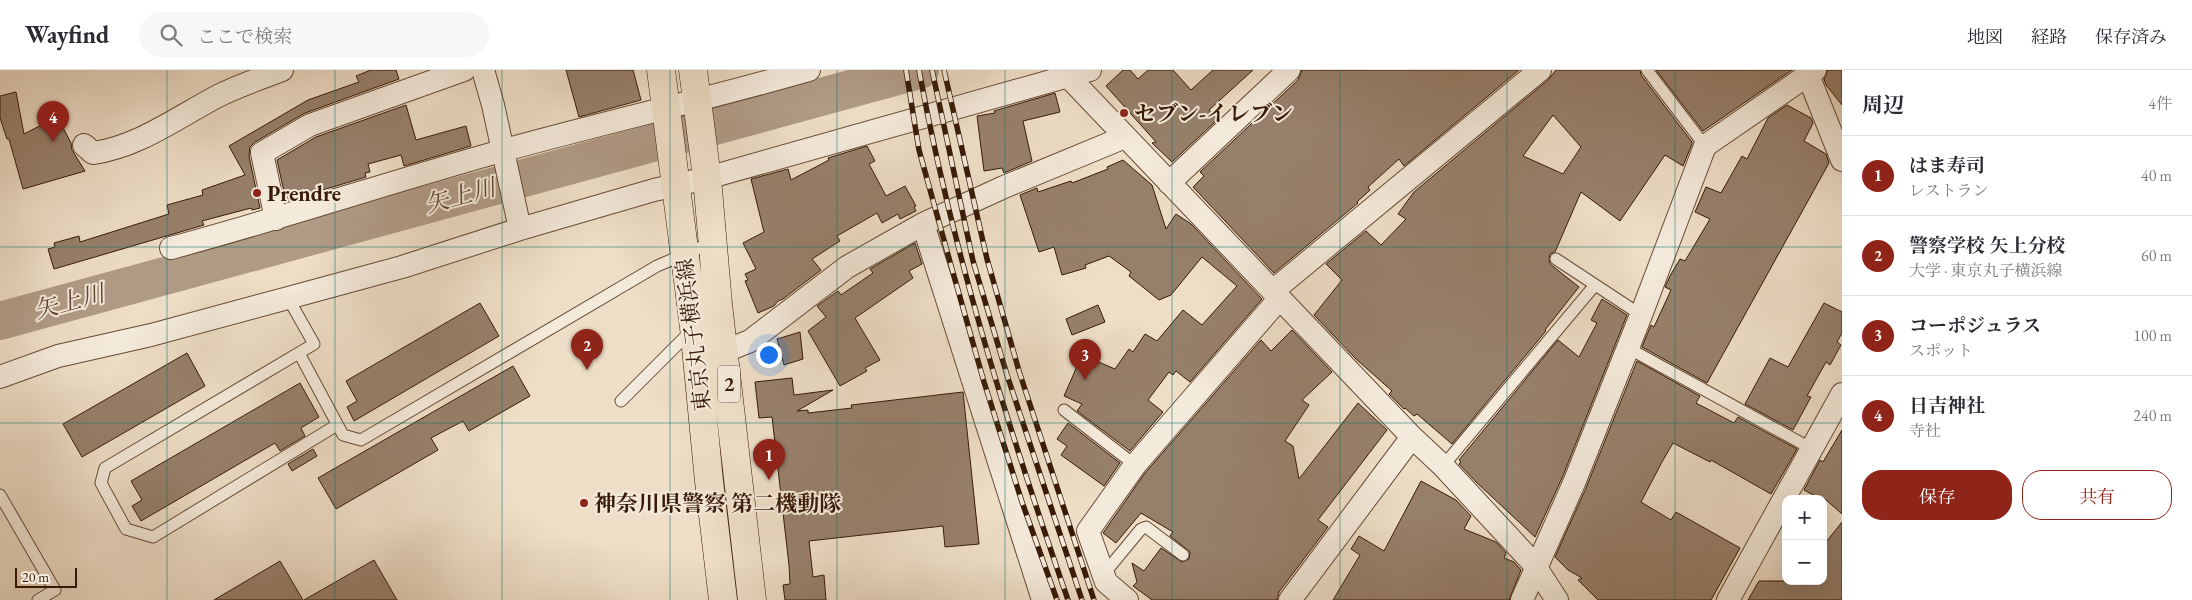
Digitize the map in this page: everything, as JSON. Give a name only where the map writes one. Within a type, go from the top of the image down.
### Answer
[{"type":"main road","name":"東京丸子横浜線","points":[[661,70],[694,328],[709,481],[724,600]]},
{"type":"main road","name":"東京丸子横浜線","points":[[693,70],[706,173],[718,304],[725,351],[752,600]]},
{"type":"street","points":[[84,145],[93,153],[108,151],[168,125],[220,96],[234,79],[282,70]]},
{"type":"street","points":[[276,219],[262,153],[310,125],[464,70]]},
{"type":"street","points":[[482,70],[493,105],[518,221]]},
{"type":"street","points":[[171,248],[505,160],[666,108],[696,102],[809,70]]},
{"type":"street","points":[[0,377],[58,356],[151,335],[402,267],[518,221],[676,185],[706,173],[978,100],[1065,73],[1090,70]]},
{"type":"street","points":[[1169,183],[1289,70]]},
{"type":"street","points":[[1127,600],[1106,582],[1088,531],[1136,465],[1277,294],[1540,70]]},
{"type":"street","points":[[1522,600],[1574,483],[1642,315],[1705,146],[1810,72],[1842,160]]},
{"type":"street","points":[[1065,73],[1412,437],[1443,466],[1536,568],[1557,600]]},
{"type":"street","points":[[725,351],[750,341],[847,267],[923,224],[1004,187],[1125,137]]},
{"type":"street","points":[[923,224],[1043,600]]},
{"type":"street","points":[[1728,600],[1842,394]]},
{"type":"street","points":[[1290,600],[1412,437]]},
{"type":"lane","points":[[1647,70],[1705,146]]},
{"type":"lane","points":[[299,353],[343,435],[361,440],[657,266],[713,242]]},
{"type":"lane","points":[[1556,259],[1642,315]]},
{"type":"lane","points":[[1443,466],[1595,285]]},
{"type":"lane","points":[[288,298],[314,344],[105,468],[101,483],[126,529],[153,537],[337,425]]},
{"type":"lane","points":[[621,401],[718,304]]},
{"type":"lane","points":[[1628,348],[1812,449]]},
{"type":"lane","points":[[1064,410],[1136,465]]},
{"type":"lane","points":[[0,495],[55,590],[38,600]]},
{"type":"lane","points":[[1103,575],[1141,529],[1146,527],[1183,555]]},
{"type":"building","points":[[371,70],[396,70],[399,79],[305,113],[255,142],[250,147],[249,156],[260,208],[252,210],[251,208],[202,221],[204,225],[54,269],[48,249],[55,247],[54,243],[79,236],[80,242],[169,214],[167,205],[203,195],[202,190],[245,175],[229,146],[308,100],[359,82],[356,76]]},
{"type":"building","points":[[566,70],[633,70],[641,100],[579,117]]},
{"type":"building","points":[[1123,70],[1130,70],[1138,79],[1148,70],[1173,70],[1191,90],[1213,70],[1253,70],[1209,110],[1217,120],[1172,162],[1152,143],[1156,142],[1106,86]]},
{"type":"building","points":[[1302,70],[1519,70],[1404,166],[1399,159],[1368,187],[1370,190],[1358,203],[1274,273],[1193,187],[1204,176],[1200,172],[1298,80]]},
{"type":"building","points":[[1556,70],[1640,70],[1641,75],[1692,144],[1683,166],[1665,155],[1620,221],[1581,192],[1555,252],[1550,254],[1549,259],[1550,264],[1579,287],[1546,331],[1452,444],[1417,414],[1414,416],[1404,409],[1389,394],[1392,391],[1356,359],[1314,315],[1342,280],[1326,264],[1366,231],[1381,245],[1406,219],[1398,214],[1414,192],[1548,80]],"holes":[[[1553,115],[1581,147],[1563,174],[1523,156]]]},
{"type":"building","points":[[1656,70],[1792,70],[1703,131]]},
{"type":"building","points":[[1828,70],[1842,70],[1842,105],[1826,85],[1824,79]]},
{"type":"building","points":[[16,92],[24,134],[51,120],[54,124],[60,122],[71,143],[72,150],[85,171],[23,189],[9,139],[7,139],[0,118],[0,96]]},
{"type":"building","points":[[1055,93],[1060,112],[1023,121],[1032,161],[1004,173],[1002,168],[984,171],[977,116],[995,113],[994,111]]},
{"type":"building","points":[[406,105],[416,140],[466,126],[471,146],[404,166],[401,155],[368,164],[370,172],[365,173],[366,177],[286,201],[277,160],[316,137]]},
{"type":"building","points":[[1787,105],[1811,118],[1813,123],[1804,141],[1826,154],[1829,163],[1707,383],[1642,347],[1651,325],[1654,327],[1671,290],[1665,287],[1670,276],[1680,259],[1685,261],[1710,219],[1695,212],[1706,187],[1721,193],[1742,156],[1747,159],[1768,118]]},
{"type":"building","points":[[867,146],[875,161],[869,164],[886,196],[905,186],[916,206],[914,207],[916,211],[900,219],[898,214],[882,223],[877,213],[837,236],[840,241],[812,259],[821,270],[778,301],[774,306],[758,313],[745,281],[748,280],[745,274],[756,269],[743,243],[764,232],[751,179],[788,169],[791,180],[829,160],[828,158]]},
{"type":"building","points":[[1123,160],[1152,185],[1166,229],[1176,214],[1191,224],[1262,299],[1190,382],[1176,371],[1173,375],[1169,372],[1148,400],[1163,412],[1130,451],[1077,411],[1082,404],[1064,396],[1082,355],[1115,369],[1129,349],[1133,352],[1145,334],[1157,341],[1183,310],[1202,325],[1237,286],[1202,257],[1171,295],[1159,300],[1129,276],[1131,272],[1109,256],[1085,265],[1086,268],[1062,275],[1054,247],[1039,252],[1020,195],[1037,188],[1038,192],[1071,181],[1072,183],[1108,169],[1107,167]]},
{"type":"building","points":[[915,243],[922,264],[909,271],[913,278],[855,318],[880,360],[865,368],[867,371],[840,386],[808,331],[826,317],[817,306],[838,291],[841,295],[873,273],[870,269]]},
{"type":"building","points":[[1602,299],[1627,315],[1562,478],[1535,537],[1476,482],[1459,464],[1461,462],[1459,460],[1558,340],[1579,357],[1597,323],[1591,320]]},
{"type":"building","points":[[480,303],[499,336],[354,421],[347,407],[357,401],[346,381]]},
{"type":"building","points":[[1824,303],[1842,312],[1842,333],[1837,342],[1841,345],[1830,365],[1826,362],[1807,396],[1811,397],[1793,430],[1745,404],[1770,358],[1788,367]]},
{"type":"building","points":[[1098,305],[1105,322],[1072,335],[1066,319]]},
{"type":"building","points":[[1292,330],[1332,372],[1302,400],[1309,405],[1285,441],[1293,446],[1299,479],[1358,403],[1387,430],[1318,520],[1328,527],[1279,592],[1277,600],[1152,600],[1133,586],[1137,582],[1132,563],[1144,571],[1161,548],[1182,562],[1189,559],[1190,552],[1170,536],[1173,532],[1141,513],[1116,543],[1103,533],[1145,473],[1261,340],[1271,351]]},
{"type":"building","points":[[800,332],[803,359],[784,365],[777,339]]},
{"type":"building","points":[[187,353],[205,386],[82,457],[63,424]]},
{"type":"building","points":[[1637,361],[1700,396],[1696,403],[1734,423],[1738,417],[1797,449],[1771,494],[1711,460],[1710,462],[1673,443],[1662,462],[1641,502],[1671,520],[1676,512],[1740,548],[1711,600],[1598,600],[1578,580],[1582,578],[1568,570],[1555,557],[1586,488]]},
{"type":"building","points":[[513,366],[530,396],[469,431],[463,421],[431,438],[438,450],[336,509],[318,478]]},
{"type":"building","points":[[792,378],[794,395],[833,390],[797,411],[808,410],[808,413],[852,408],[851,405],[963,392],[979,544],[945,547],[943,526],[809,541],[813,577],[824,575],[826,600],[785,600],[783,585],[790,584],[789,565],[772,417],[759,418],[755,382]]},
{"type":"building","points":[[300,383],[319,417],[301,428],[305,436],[280,451],[275,443],[141,521],[132,506],[142,500],[131,481]]},
{"type":"building","points":[[1068,423],[1120,463],[1104,486],[1061,455],[1067,446],[1057,439]]},
{"type":"building","points":[[1842,430],[1842,514],[1827,501],[1827,495],[1813,495],[1804,490],[1820,460],[1823,462]]},
{"type":"building","points":[[313,449],[317,456],[292,471],[288,464]]},
{"type":"building","points":[[1421,481],[1456,500],[1471,516],[1464,529],[1496,542],[1506,553],[1504,558],[1514,562],[1521,570],[1509,600],[1333,600],[1360,555],[1351,549],[1359,536],[1384,551]]},
{"type":"building","points":[[1842,522],[1842,600],[1748,600],[1759,581],[1782,581],[1782,585],[1827,585],[1827,541]]},
{"type":"building","points":[[374,560],[397,600],[304,600]]},
{"type":"building","points":[[280,561],[303,600],[214,600]]},
{"type":"waterway","name":"矢上川","points":[[0,321],[920,70]]},
{"type":"railway","points":[[906,70],[919,150],[984,382],[1022,502],[1057,600]]},
{"type":"railway","points":[[919,70],[932,138],[983,338],[1024,470],[1068,600]]},
{"type":"railway","points":[[932,70],[973,261],[1007,375],[1082,600]]},
{"type":"railway","points":[[944,70],[987,259],[1019,371],[1094,600]]},
{"type":"place","name":"セブン-イレブン","points":[[1124,113]]},
{"type":"place","name":"日吉神社","points":[[53,142]]},
{"type":"place","name":"Prendre","points":[[257,193]]},
{"type":"place","name":"警察学校 矢上分校","points":[[587,370]]},
{"type":"place","name":"コーポジュラス","points":[[1085,380]]},
{"type":"place","name":"はま寿司","points":[[769,480]]},
{"type":"place","name":"神奈川県警察 第二機動隊","points":[[584,503]]}]
